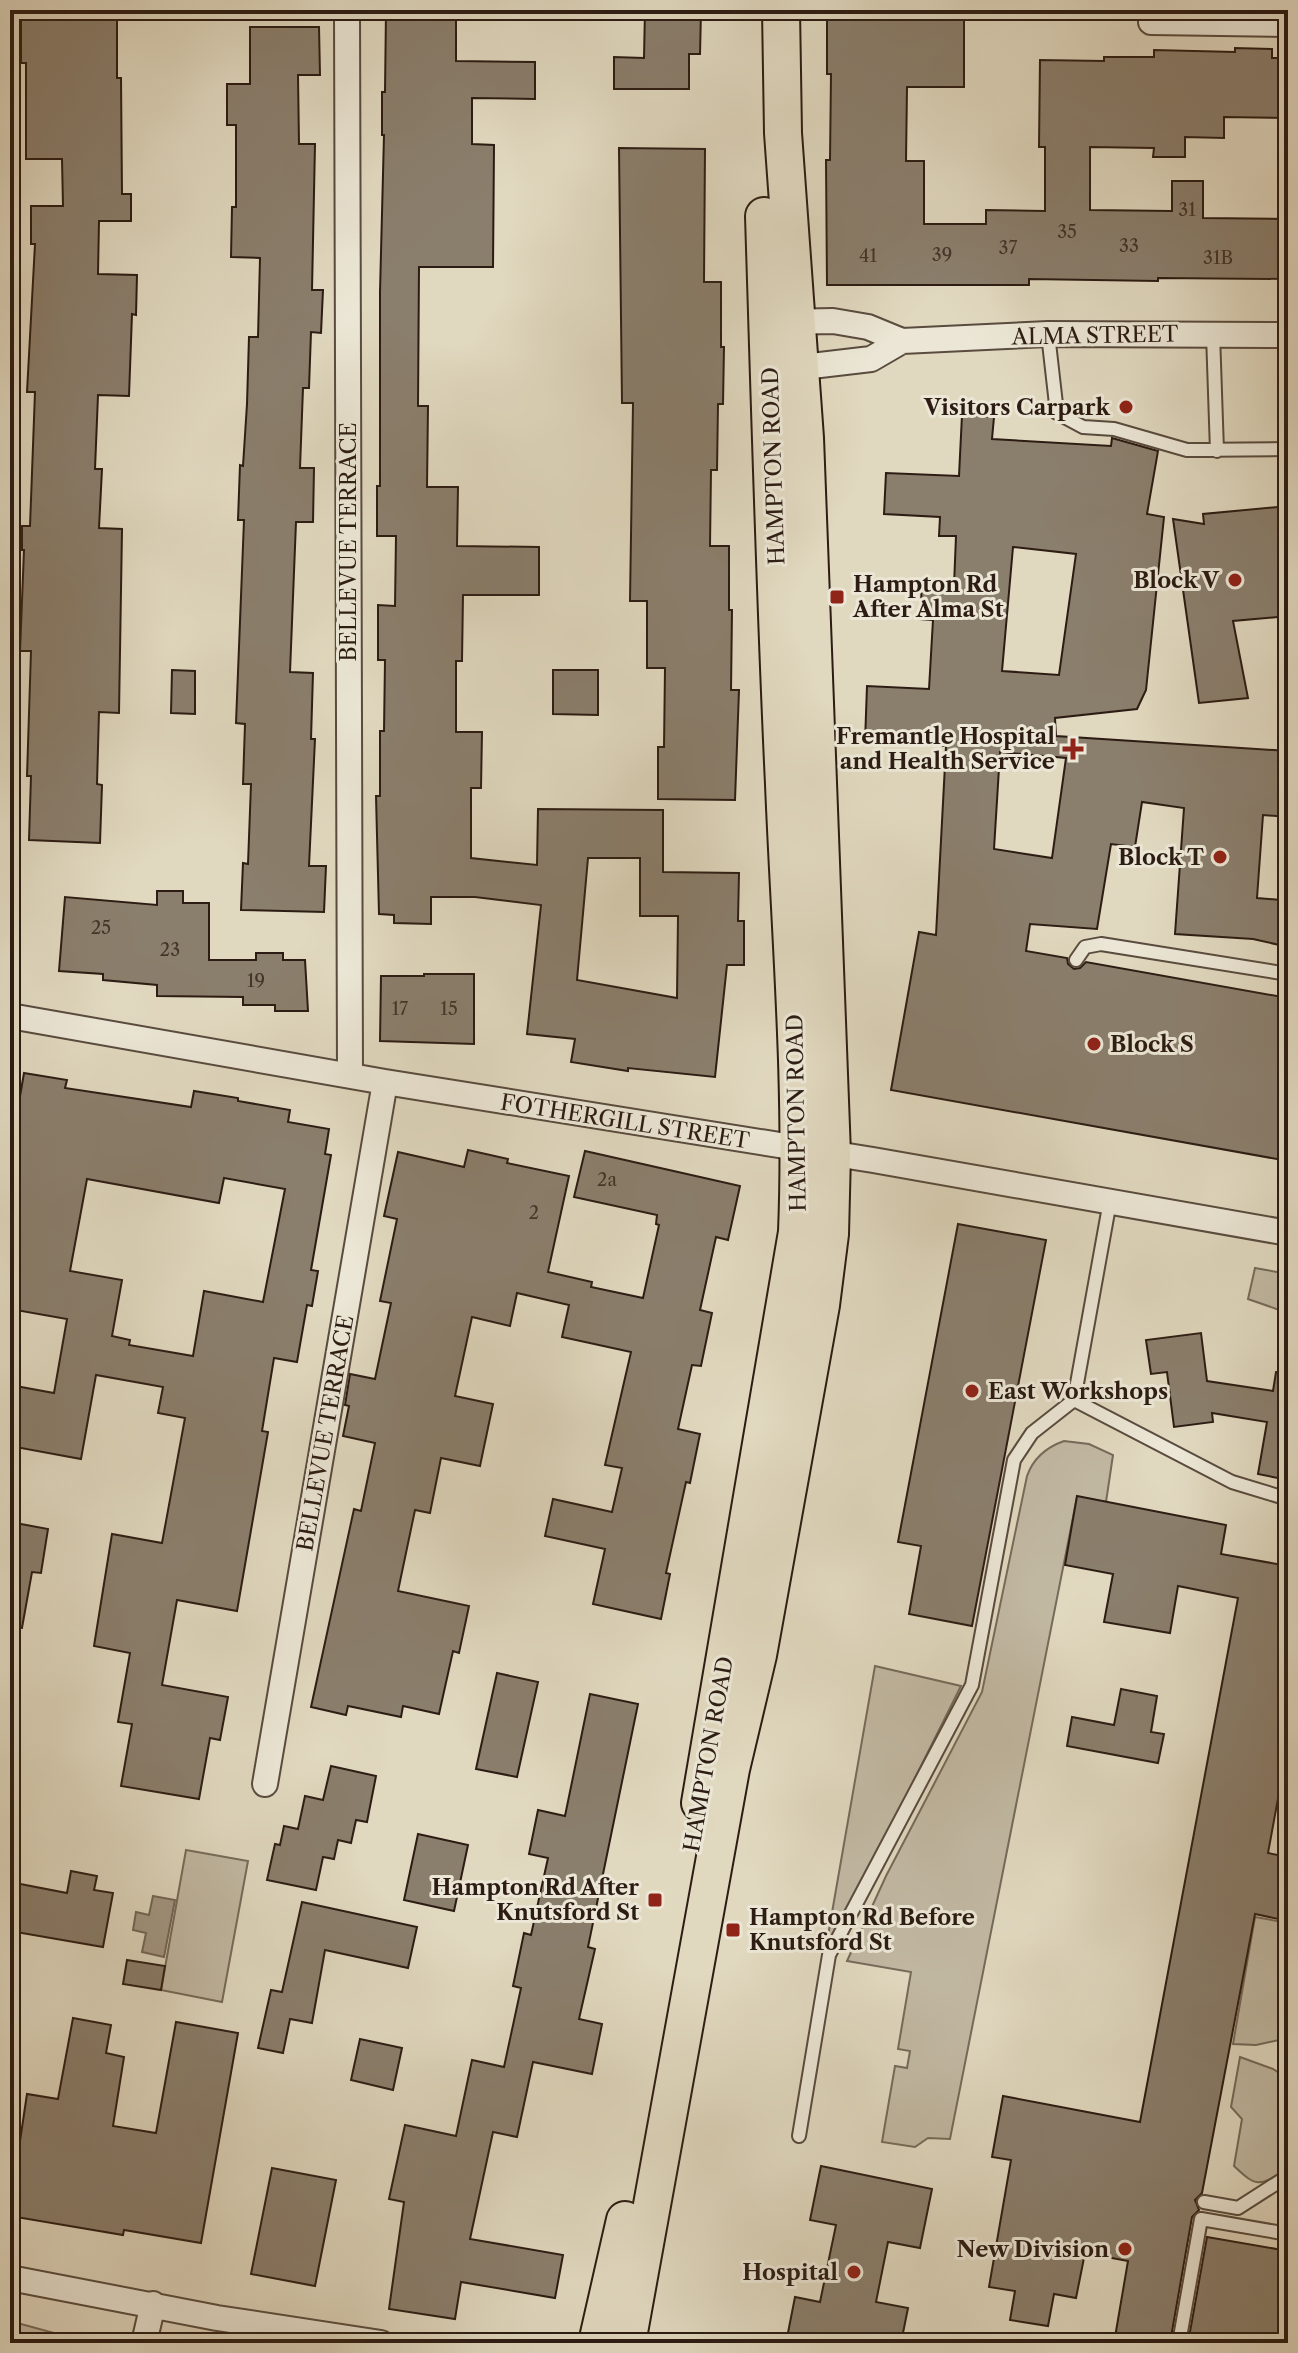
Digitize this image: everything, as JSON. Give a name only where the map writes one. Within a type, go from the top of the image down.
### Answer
[{"type":"main road","name":"HAMPTON ROAD","points":[[621,2342],[731,1769],[758,1655],[818,1321],[830,1234],[816,1152],[805,438],[785,369],[759,10]]},
{"type":"main road","name":"HAMPTON ROAD","points":[[781,10],[781,322]]},
{"type":"street","name":"BELLEVUE TERRACE","points":[[347,10],[350,1074]]},
{"type":"street","points":[[1151,22],[1288,24]]},
{"type":"street","name":"ALMA STREET","points":[[781,322],[833,321],[868,327],[902,341],[1048,334],[1288,335]]},
{"type":"street","name":"ALMA STREET","points":[[785,369],[871,359],[902,341]]},
{"type":"street","name":"FOTHERGILL STREET","points":[[10,1016],[1288,1233]]},
{"type":"street","name":"BELLEVUE TERRACE","points":[[265,1784],[385,1082]]},
{"type":"street","points":[[10,2278],[217,2318],[381,2343]]},
{"type":"street","points":[[144,2343],[153,2304]]},
{"type":"lane","points":[[1048,334],[1057,413],[1083,427],[1114,429],[1187,450],[1288,449]]},
{"type":"lane","points":[[1213,334],[1217,451]]},
{"type":"lane","points":[[1076,960],[1085,947],[1101,944],[1288,974]]},
{"type":"lane","points":[[799,2136],[829,1955],[972,1685],[1014,1460],[1032,1433],[1074,1400],[1110,1201]]},
{"type":"lane","points":[[1074,1400],[1232,1482],[1288,1499]]},
{"type":"lane","points":[[1204,2202],[1238,2208],[1288,2176]]},
{"type":"lane","points":[[1179,2343],[1201,2219],[1288,2234]]},
{"type":"shaded area","points":[[1255,1268],[1288,1274],[1288,1313],[1248,1299]]},
{"type":"shaded area","points":[[1064,1441],[1089,1444],[1113,1455],[1106,1502],[1077,1497],[950,2139],[928,2138],[915,2147],[882,2142],[895,2066],[907,2068],[910,2051],[898,2049],[911,1972],[847,1961],[886,1876],[982,1692],[1027,1476],[1041,1454]]},
{"type":"shaded area","points":[[875,1666],[961,1686],[834,1940],[826,1947]]},
{"type":"shaded area","points":[[186,1850],[248,1861],[222,2002],[161,1990]]},
{"type":"shaded area","points":[[153,1896],[175,1900],[164,1957],[142,1952],[146,1933],[133,1930],[136,1912],[149,1915]]},
{"type":"shaded area","points":[[1255,1917],[1288,1923],[1288,2038],[1256,2045],[1233,2044]]},
{"type":"shaded area","points":[[1240,2057],[1273,2069],[1288,2079],[1286,2170],[1264,2182],[1253,2181],[1234,2166],[1242,2119],[1231,2107]]},
{"type":"shaded area","points":[[10,2321],[58,2334],[64,2343],[10,2343]]},
{"type":"building","points":[[645,10],[701,11],[700,54],[689,54],[689,89],[614,89],[614,57],[644,58]]},
{"type":"building","points":[[827,10],[900,10],[900,19],[964,20],[964,87],[907,87],[906,161],[924,161],[924,224],[986,224],[986,210],[1045,211],[1045,147],[1039,147],[1040,60],[1104,61],[1104,57],[1154,57],[1154,50],[1235,52],[1235,48],[1272,49],[1272,58],[1288,58],[1288,118],[1224,117],[1224,138],[1185,137],[1185,157],[1153,157],[1154,148],[1090,147],[1090,210],[1172,211],[1172,181],[1203,181],[1203,218],[1288,219],[1288,279],[1029,279],[1029,285],[827,285],[826,160],[830,160],[831,74],[827,74]]},
{"type":"building","points":[[386,11],[456,12],[456,61],[535,62],[535,99],[472,98],[472,144],[494,145],[493,267],[419,267],[418,406],[428,406],[427,487],[458,487],[457,546],[539,547],[539,595],[463,595],[462,661],[456,661],[456,732],[482,732],[481,788],[471,788],[471,858],[537,865],[538,809],[663,810],[663,872],[739,873],[738,921],[744,921],[744,965],[727,965],[715,1077],[628,1068],[628,1071],[571,1062],[575,1039],[527,1034],[541,905],[475,897],[431,897],[431,924],[394,923],[394,915],[379,914],[376,796],[380,796],[385,660],[378,660],[378,605],[395,606],[396,536],[377,536],[384,135],[382,92],[385,92]],"holes":[[[588,858],[640,858],[640,916],[678,916],[677,998],[577,980]]]},
{"type":"building","points":[[21,15],[117,15],[122,194],[131,194],[131,221],[99,221],[98,274],[137,275],[136,315],[132,314],[129,396],[98,395],[95,469],[102,469],[99,528],[122,529],[119,713],[99,712],[97,784],[102,785],[100,843],[29,840],[31,776],[27,776],[31,651],[20,651],[22,526],[30,526],[35,392],[27,392],[35,244],[31,244],[31,206],[63,206],[62,159],[26,159],[26,63],[21,63]]},
{"type":"building","points":[[250,27],[319,27],[320,75],[298,75],[299,144],[315,144],[312,290],[323,290],[321,333],[311,332],[309,388],[303,388],[300,468],[314,468],[313,522],[296,522],[290,672],[313,673],[311,739],[315,739],[309,866],[326,866],[324,912],[241,910],[243,863],[248,864],[251,784],[243,784],[245,724],[236,723],[244,520],[238,520],[249,337],[258,337],[260,258],[231,257],[232,207],[236,207],[236,125],[227,125],[227,84],[250,84]]},
{"type":"building","points":[[619,148],[705,149],[704,282],[721,282],[721,347],[724,347],[723,404],[718,404],[717,470],[711,470],[710,546],[729,546],[731,690],[739,690],[735,800],[658,799],[658,747],[664,747],[665,668],[647,668],[647,601],[630,601],[633,403],[622,403]]},
{"type":"building","points":[[962,415],[994,417],[992,439],[1111,446],[1112,438],[1158,451],[1147,514],[1164,517],[1146,690],[1137,709],[1055,718],[1056,736],[1288,751],[1288,817],[1263,815],[1257,898],[1281,900],[1288,907],[1288,947],[1253,939],[1175,934],[1184,808],[1142,802],[1135,847],[1111,844],[1097,929],[1030,924],[1026,951],[1067,958],[1074,969],[1086,962],[1288,998],[1288,1161],[891,1090],[919,932],[936,935],[946,746],[865,742],[867,686],[929,689],[933,620],[920,619],[922,584],[954,586],[956,536],[939,536],[940,517],[884,514],[886,473],[959,476]],"holes":[[[1013,547],[1076,554],[1059,675],[1002,671]],[[1000,752],[1066,758],[1052,858],[994,849]]]},
{"type":"building","name":"Block V","points":[[1288,506],[1288,616],[1233,621],[1248,698],[1199,703],[1173,519],[1204,524],[1203,514]]},
{"type":"building","points":[[172,670],[195,671],[195,714],[171,713]]},
{"type":"building","points":[[553,670],[598,670],[598,715],[553,714]]},
{"type":"building","points":[[157,891],[183,891],[183,903],[209,903],[209,960],[256,960],[256,953],[283,953],[283,960],[305,960],[308,1011],[275,1011],[275,1005],[243,1005],[243,997],[157,996],[157,985],[103,980],[103,974],[59,971],[65,897],[157,905]]},
{"type":"building","points":[[474,974],[474,1044],[380,1041],[381,976]]},
{"type":"building","points":[[24,1073],[67,1080],[65,1088],[191,1107],[194,1091],[238,1098],[238,1101],[290,1110],[288,1122],[329,1129],[325,1154],[331,1155],[311,1270],[318,1271],[312,1306],[307,1305],[297,1362],[274,1358],[262,1431],[268,1432],[237,1611],[177,1600],[162,1685],[228,1697],[220,1740],[210,1738],[199,1799],[121,1786],[132,1724],[118,1722],[130,1653],[94,1646],[112,1534],[162,1543],[185,1418],[158,1413],[163,1387],[96,1375],[81,1459],[10,1446],[10,1385],[54,1393],[67,1319],[10,1309],[10,1154]],"holes":[[[224,1178],[285,1189],[263,1302],[204,1291],[193,1356],[129,1345],[130,1340],[112,1336],[122,1280],[70,1271],[87,1179],[219,1203]]]},
{"type":"building","points":[[468,1150],[508,1159],[507,1163],[569,1176],[548,1272],[592,1282],[591,1287],[643,1298],[659,1225],[656,1224],[657,1215],[574,1197],[585,1151],[740,1186],[728,1240],[716,1237],[700,1310],[712,1313],[701,1366],[692,1365],[678,1429],[700,1434],[666,1573],[670,1574],[661,1619],[593,1604],[605,1549],[545,1536],[553,1499],[612,1512],[622,1468],[605,1465],[631,1352],[562,1337],[569,1305],[517,1293],[510,1326],[472,1317],[455,1396],[493,1404],[480,1466],[441,1458],[430,1513],[415,1510],[398,1591],[469,1606],[459,1653],[453,1651],[439,1714],[403,1706],[401,1717],[348,1706],[346,1715],[311,1707],[354,1509],[361,1511],[375,1443],[343,1436],[349,1406],[345,1405],[350,1374],[375,1379],[391,1303],[380,1301],[397,1219],[384,1216],[398,1152],[464,1167]]},
{"type":"building","name":"East Workshops","points":[[958,1224],[1046,1240],[972,1626],[909,1614],[921,1546],[898,1542]]},
{"type":"building","points":[[1201,1333],[1207,1381],[1273,1391],[1276,1372],[1288,1373],[1288,1480],[1258,1474],[1267,1422],[1212,1413],[1213,1422],[1174,1427],[1167,1372],[1151,1374],[1146,1340]]},
{"type":"building","points":[[1077,1496],[1226,1525],[1221,1554],[1288,1566],[1288,1744],[1268,1853],[1288,1857],[1288,1921],[1255,1914],[1202,2193],[1195,2200],[1199,2210],[1192,2217],[1170,2343],[1114,2343],[1128,2261],[1085,2253],[1076,2298],[1054,2294],[1048,2326],[1010,2320],[1015,2291],[989,2287],[1011,2160],[992,2157],[1003,2096],[1140,2122],[1238,1598],[1178,1586],[1170,1633],[1104,1622],[1113,1574],[1065,1565]]},
{"type":"building","points":[[10,1522],[48,1529],[41,1573],[32,1572],[22,1628],[10,1627]]},
{"type":"building","points":[[497,1673],[538,1682],[517,1777],[476,1769]]},
{"type":"building","points":[[1121,1689],[1157,1696],[1151,1732],[1164,1734],[1158,1763],[1067,1746],[1072,1717],[1114,1725]]},
{"type":"building","points":[[590,1694],[638,1704],[588,1947],[595,1949],[579,2019],[602,2024],[592,2074],[533,2062],[517,2137],[493,2132],[470,2239],[563,2255],[555,2298],[461,2282],[455,2319],[389,2309],[404,2202],[389,2199],[405,2125],[456,2136],[472,2060],[504,2067],[521,1988],[513,1986],[524,1933],[531,1935],[548,1858],[529,1854],[538,1810],[565,1816]]},
{"type":"building","points":[[331,1766],[376,1776],[367,1822],[356,1820],[351,1843],[338,1840],[334,1859],[323,1857],[316,1890],[267,1880],[275,1844],[280,1845],[284,1826],[298,1829],[305,1796],[323,1800]]},
{"type":"building","points":[[418,1834],[468,1845],[454,1911],[404,1900]]},
{"type":"building","points":[[71,1871],[97,1876],[94,1890],[113,1893],[103,1947],[10,1931],[10,1882],[67,1893]]},
{"type":"building","points":[[302,1902],[417,1927],[408,1968],[325,1950],[312,2023],[290,2019],[283,2053],[258,2048],[271,1990],[282,1992]]},
{"type":"building","points":[[127,1960],[165,1966],[161,1990],[123,1984]]},
{"type":"building","points":[[73,2018],[111,2025],[106,2053],[124,2057],[113,2126],[156,2133],[176,2022],[238,2033],[201,2243],[124,2230],[123,2235],[10,2216],[10,2139],[20,2141],[27,2094],[58,2099]]},
{"type":"building","points":[[360,2039],[402,2048],[393,2090],[351,2080]]},
{"type":"building","name":"Hospital","points":[[821,2166],[932,2189],[920,2248],[888,2242],[876,2302],[908,2308],[901,2343],[786,2343],[795,2297],[820,2302],[836,2225],[810,2220]]},
{"type":"building","points":[[272,2168],[336,2180],[315,2286],[251,2274]]},
{"type":"building","points":[[1207,2237],[1288,2251],[1288,2343],[1188,2343]]},
{"type":"place","name":"Visitors Carpark","points":[[1126,407]]},
{"type":"place","name":"Block V","points":[[1235,580]]},
{"type":"place","name":"Hampton Rd After Alma St","points":[[837,597]]},
{"type":"place","name":"Fremantle Hospital and Health Service","points":[[1073,749]]},
{"type":"place","name":"Block T","points":[[1220,857]]},
{"type":"place","name":"Block S","points":[[1094,1044]]},
{"type":"place","name":"East Workshops","points":[[972,1391]]},
{"type":"place","name":"Hampton Rd After Knutsford St","points":[[655,1900]]},
{"type":"place","name":"Hampton Rd Before Knutsford St","points":[[733,1930]]},
{"type":"place","name":"New Division","points":[[1125,2249]]},
{"type":"place","name":"Hospital","points":[[854,2272]]}]
